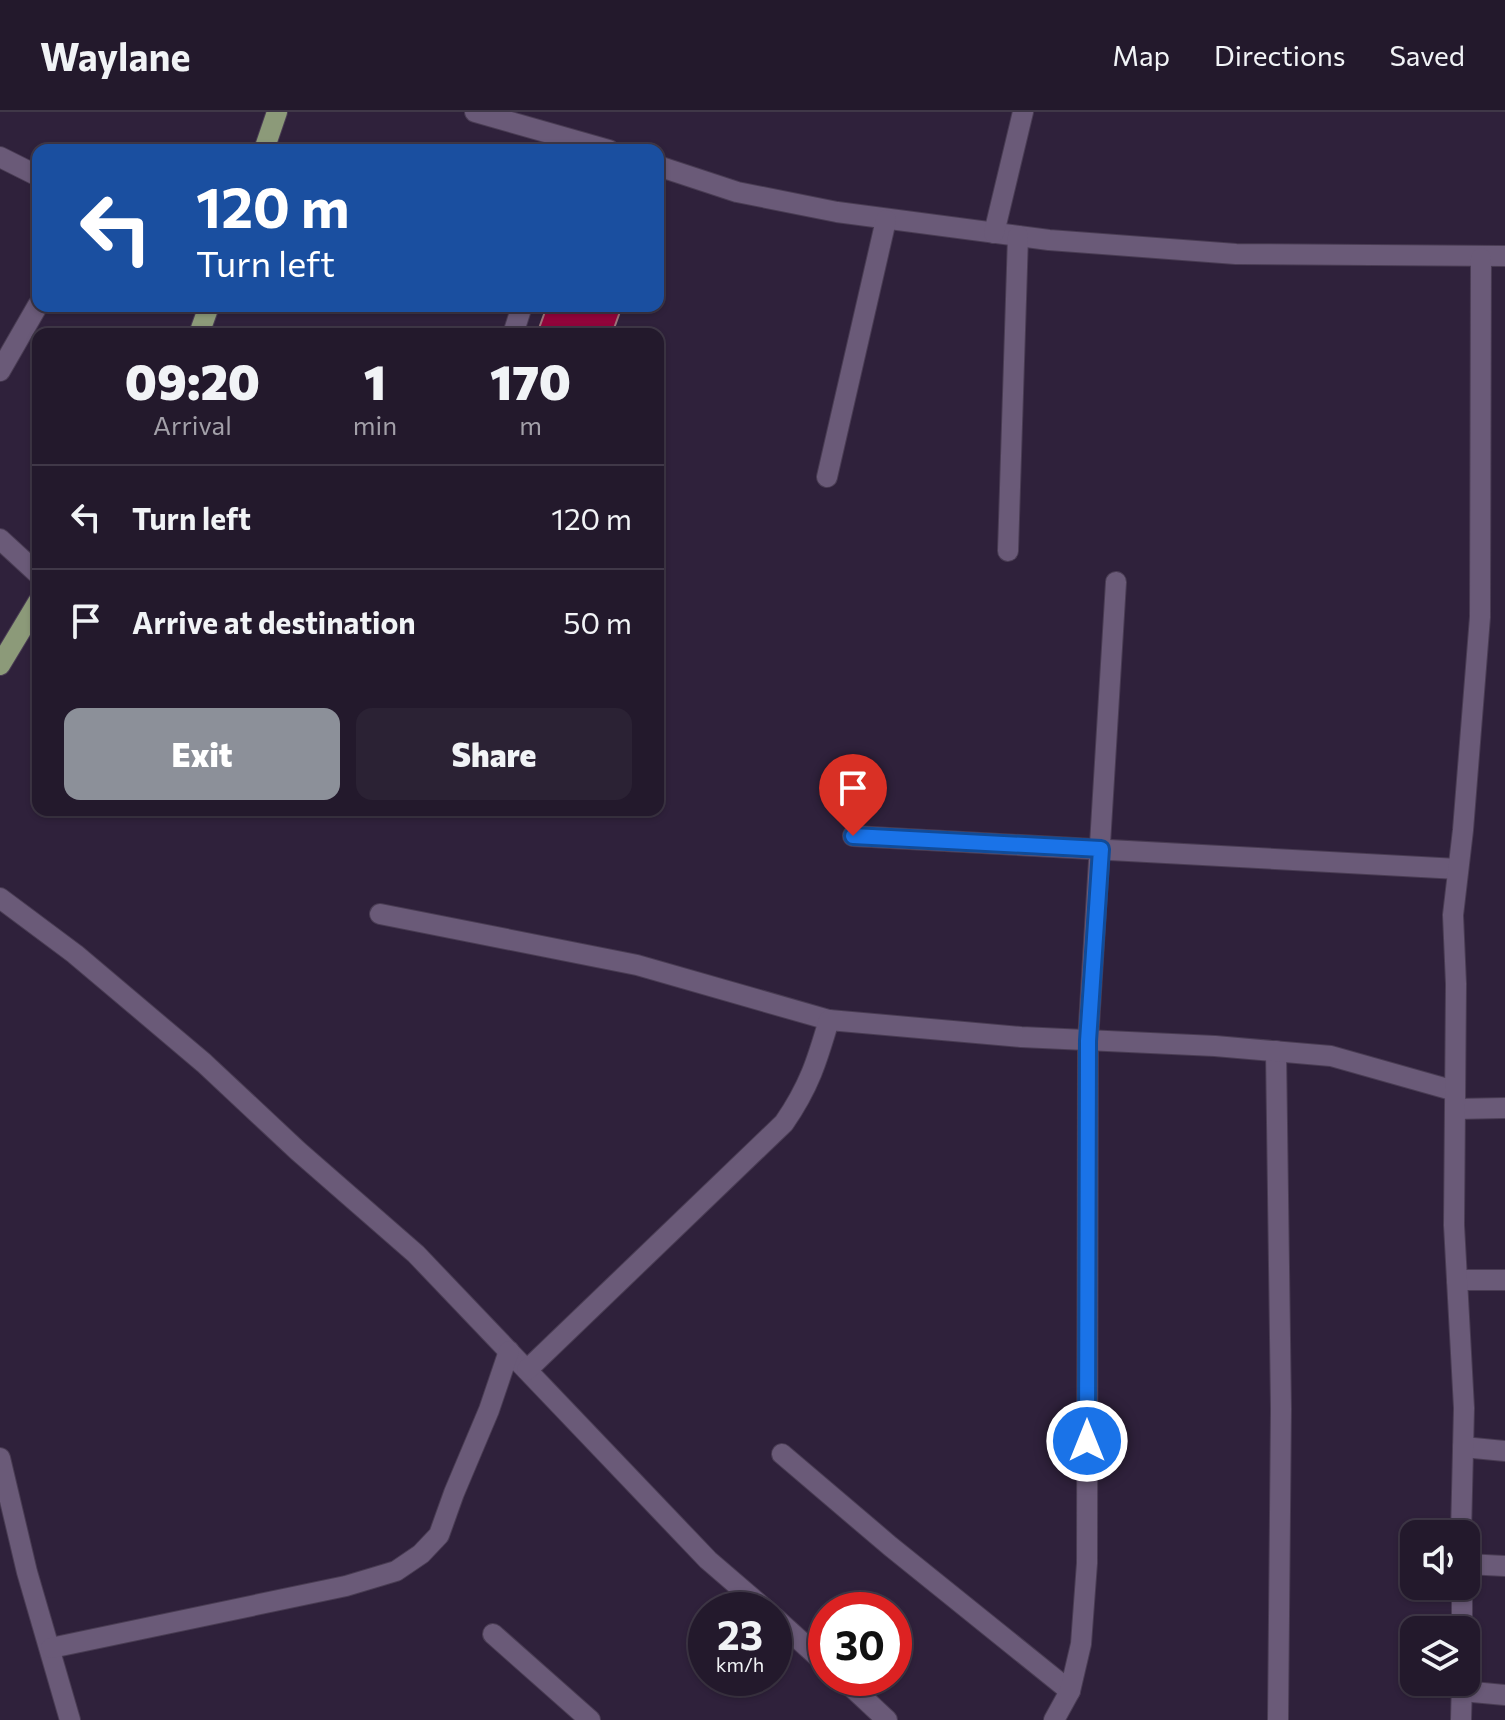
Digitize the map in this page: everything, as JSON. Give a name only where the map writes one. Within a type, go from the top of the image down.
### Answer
[{"type":"main road","points":[[266,144],[277,112]]},
{"type":"main road","points":[[0,665],[32,612]]},
{"type":"street","points":[[475,112],[567,144]]},
{"type":"street","points":[[994,233],[1023,112]]},
{"type":"street","points":[[2,162],[32,174]]},
{"type":"street","points":[[664,168],[737,192],[886,220],[1018,236],[1236,254],[1505,256]]},
{"type":"street","points":[[827,477],[886,220]]},
{"type":"street","points":[[1008,551],[1018,236]]},
{"type":"street","points":[[1461,1520],[1464,1408],[1454,1225],[1456,984],[1453,915],[1480,617],[1481,258]]},
{"type":"street","points":[[0,371],[34,312]]},
{"type":"street","points":[[0,539],[32,568]]},
{"type":"street","points":[[1054,1720],[1070,1691],[1081,1644],[1087,1563],[1088,1041],[1116,582]]},
{"type":"street","points":[[853,836],[1458,869]]},
{"type":"street","points":[[0,898],[75,954],[204,1063],[298,1151],[416,1254],[708,1560],[745,1592]]},
{"type":"street","points":[[380,914],[637,965],[829,1020],[926,1030],[1215,1046],[1331,1056],[1455,1100],[1505,1108]]},
{"type":"street","points":[[527,1370],[784,1123],[812,1078],[829,1020]]},
{"type":"street","points":[[1276,1051],[1281,1409],[1278,1720]]},
{"type":"street","points":[[1457,1280],[1505,1280]]},
{"type":"street","points":[[51,1648],[331,1590],[396,1571],[421,1554],[439,1535],[509,1351]]},
{"type":"street","points":[[1463,1447],[1505,1451]]},
{"type":"street","points":[[782,1454],[890,1546],[1070,1691]]},
{"type":"street","points":[[0,1458],[27,1572],[70,1720]]},
{"type":"street","points":[[1480,1565],[1505,1566]]},
{"type":"street","points":[[792,1633],[808,1648]]},
{"type":"street","points":[[493,1634],[590,1720]]},
{"type":"street","points":[[1480,1690],[1505,1695]]},
{"type":"street","points":[[861,1696],[887,1720]]},
{"type":"street","points":[[1461,1720],[1462,1696]]},
{"type":"building","points":[[545,312],[620,312],[614,328],[539,328]]},
{"type":"route","points":[[853,836],[1101,849],[1088,1041],[1087,1441]]}]
